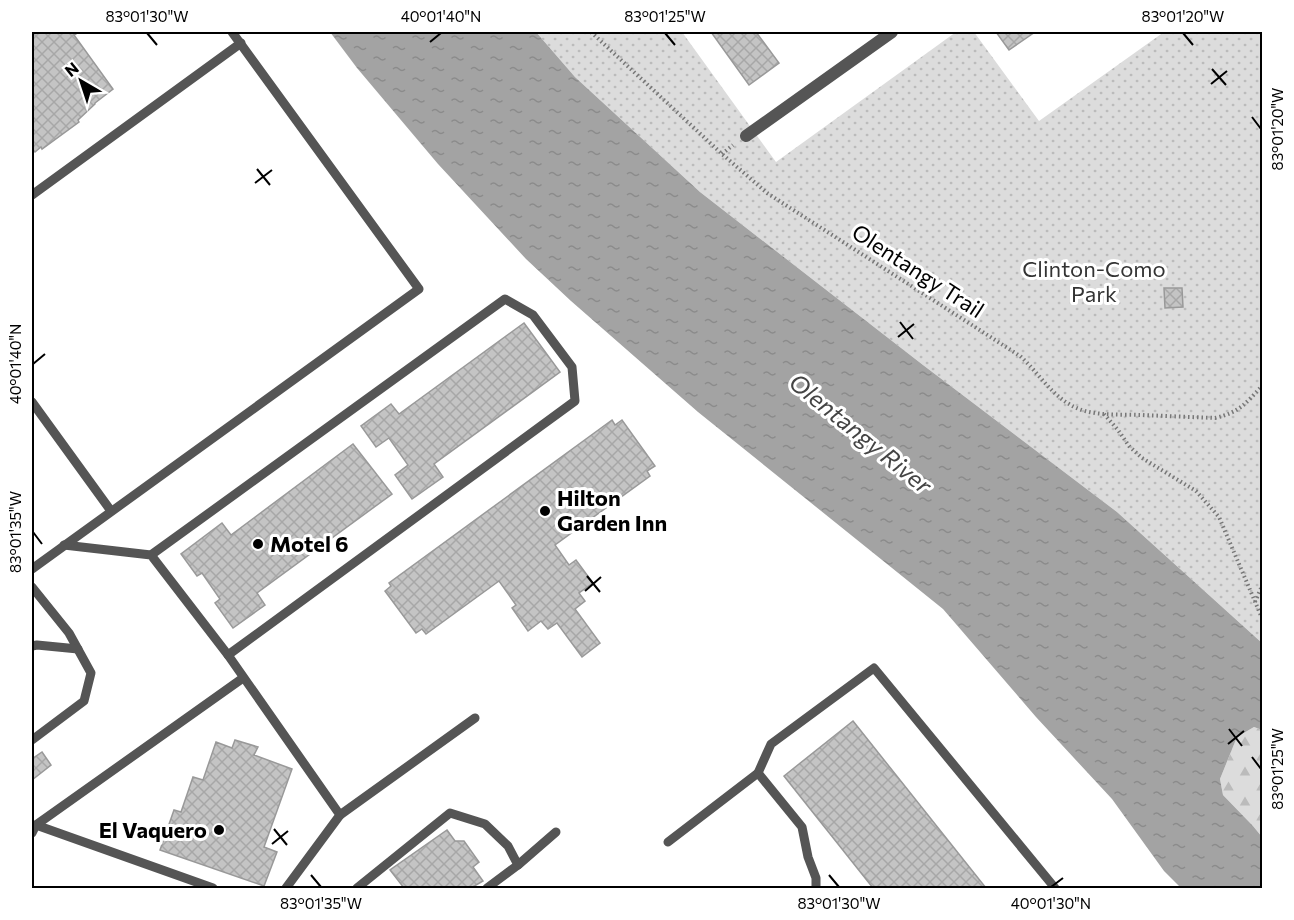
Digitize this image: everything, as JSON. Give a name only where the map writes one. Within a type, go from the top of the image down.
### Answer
[{"type":"street","points":[[746,136],[892,32]]},
{"type":"lane","points":[[34,565],[419,289],[232,32]]},
{"type":"lane","points":[[32,195],[241,43]]},
{"type":"lane","points":[[64,545],[152,555],[505,299],[533,315],[572,367],[575,401],[228,655]]},
{"type":"lane","points":[[32,402],[111,511]]},
{"type":"lane","points":[[152,555],[228,655],[340,815]]},
{"type":"lane","points":[[32,587],[69,633],[91,673],[84,701],[32,740]]},
{"type":"lane","points":[[32,646],[78,649]]},
{"type":"lane","points":[[668,842],[758,773],[771,744],[874,668],[1055,888]]},
{"type":"lane","points":[[34,829],[243,678]]},
{"type":"lane","points":[[286,888],[340,815],[475,718]]},
{"type":"lane","points":[[758,773],[802,826],[808,857],[816,878],[816,888]]},
{"type":"lane","points":[[357,888],[450,813],[485,824],[508,846],[518,865]]},
{"type":"lane","points":[[34,829],[213,888]]},
{"type":"lane","points":[[487,888],[556,832]]},
{"type":"path","name":"Olentangy Trail","points":[[591,32],[766,193],[1020,356],[1050,389],[1069,405],[1081,410],[1104,414],[1215,418],[1228,415],[1243,407],[1263,386]]},
{"type":"path","points":[[1104,414],[1129,446],[1142,458],[1196,491],[1219,518],[1263,618]]},
{"type":"path","points":[[1255,603],[1263,586]]},
{"type":"green space","name":"Clinton-Como Park","points":[[536,32],[682,32],[776,162],[956,32],[974,32],[1039,121],[1164,32],[1262,32],[1262,643],[1117,512],[700,192],[575,77]]},
{"type":"green space","points":[[1254,727],[1262,730],[1262,837],[1223,795],[1220,779],[1237,737]]},
{"type":"water","name":"Olentangy River","points":[[330,32],[536,32],[575,77],[700,192],[1117,512],[1262,643],[1262,730],[1254,727],[1237,737],[1220,779],[1223,795],[1262,837],[1262,888],[1181,888],[1164,871],[1112,799],[1036,717],[943,609],[698,412],[526,259],[438,164],[357,68]]},
{"type":"building","points":[[32,32],[79,32],[74,35],[113,89],[95,103],[78,120],[79,122],[35,152],[32,152]]},
{"type":"building","points":[[711,32],[756,32],[779,63],[749,85]]},
{"type":"building","points":[[996,32],[1035,32],[1009,50]]},
{"type":"building","points":[[1164,288],[1182,288],[1183,307],[1165,308]]},
{"type":"building","points":[[524,323],[560,372],[434,464],[443,477],[412,499],[395,475],[408,465],[389,438],[376,447],[361,426],[391,404],[399,414]]},
{"type":"building","name":"Hilton Garden Inn","points":[[612,420],[615,425],[622,420],[655,466],[647,471],[650,476],[555,545],[569,565],[576,560],[593,583],[579,593],[585,601],[575,609],[600,643],[582,657],[557,623],[548,629],[541,621],[528,631],[512,608],[516,605],[499,581],[426,634],[422,629],[416,633],[385,591],[391,586],[389,583]]},
{"type":"building","name":"Motel 6","points":[[353,444],[392,494],[257,593],[265,605],[233,628],[215,603],[220,599],[202,573],[197,576],[181,554],[222,523],[231,535]]},
{"type":"building","points":[[853,721],[986,888],[873,888],[784,776]]},
{"type":"building","name":"El Vaquero","points":[[235,740],[258,747],[254,755],[292,769],[264,847],[277,852],[264,886],[160,850],[174,810],[181,812],[193,777],[203,780],[216,742],[232,748]]},
{"type":"building","points":[[42,752],[51,765],[32,780],[32,759]]},
{"type":"building","points":[[447,830],[455,841],[464,841],[479,862],[473,867],[483,881],[471,888],[404,888],[390,870]]},
{"type":"place","name":"Hilton Garden Inn","points":[[545,511]]},
{"type":"place","name":"Motel 6","points":[[258,544]]},
{"type":"place","name":"El Vaquero","points":[[219,830]]}]
